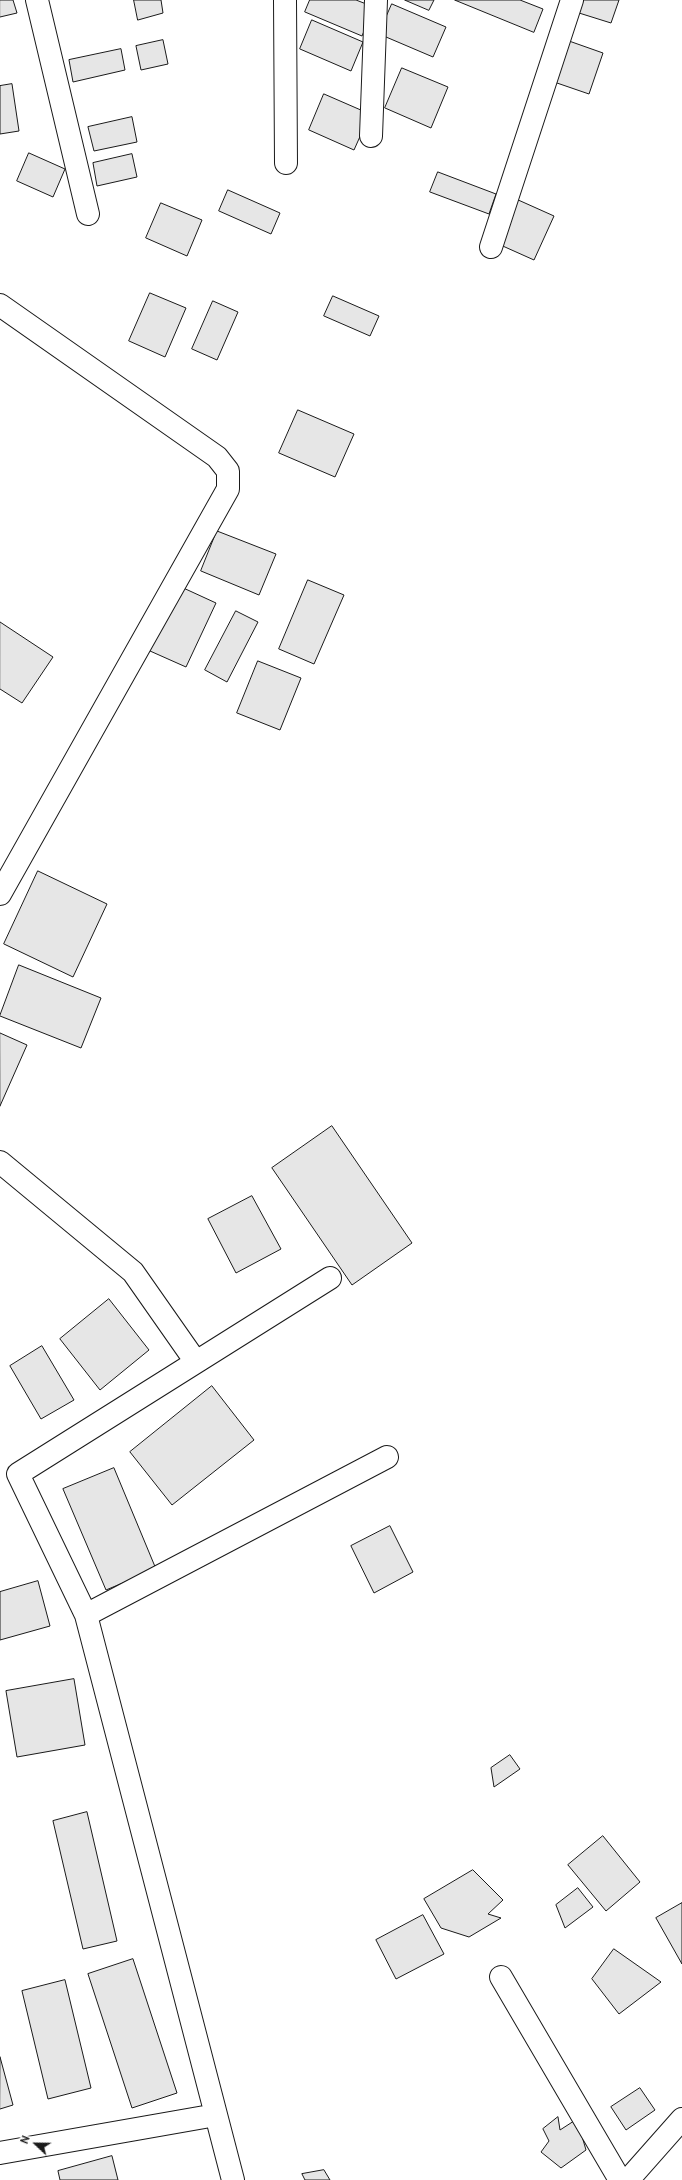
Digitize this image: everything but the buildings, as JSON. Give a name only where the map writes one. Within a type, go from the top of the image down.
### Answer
[{"type":"street","points":[[37,0],[88,214]]},
{"type":"street","points":[[285,0],[286,163]]},
{"type":"street","points":[[372,136],[376,0]]},
{"type":"street","points":[[491,247],[572,0]]},
{"type":"street","points":[[0,305],[217,457],[228,471],[228,489],[0,894]]},
{"type":"street","points":[[0,1162],[133,1272],[196,1362]]},
{"type":"street","points":[[233,2180],[86,1615],[18,1474],[330,1278]]},
{"type":"street","points":[[86,1615],[387,1457]]},
{"type":"street","points":[[500,1977],[620,2180]]},
{"type":"street","points":[[0,2153],[216,2115]]},
{"type":"street","points":[[628,2180],[682,2119]]}]
